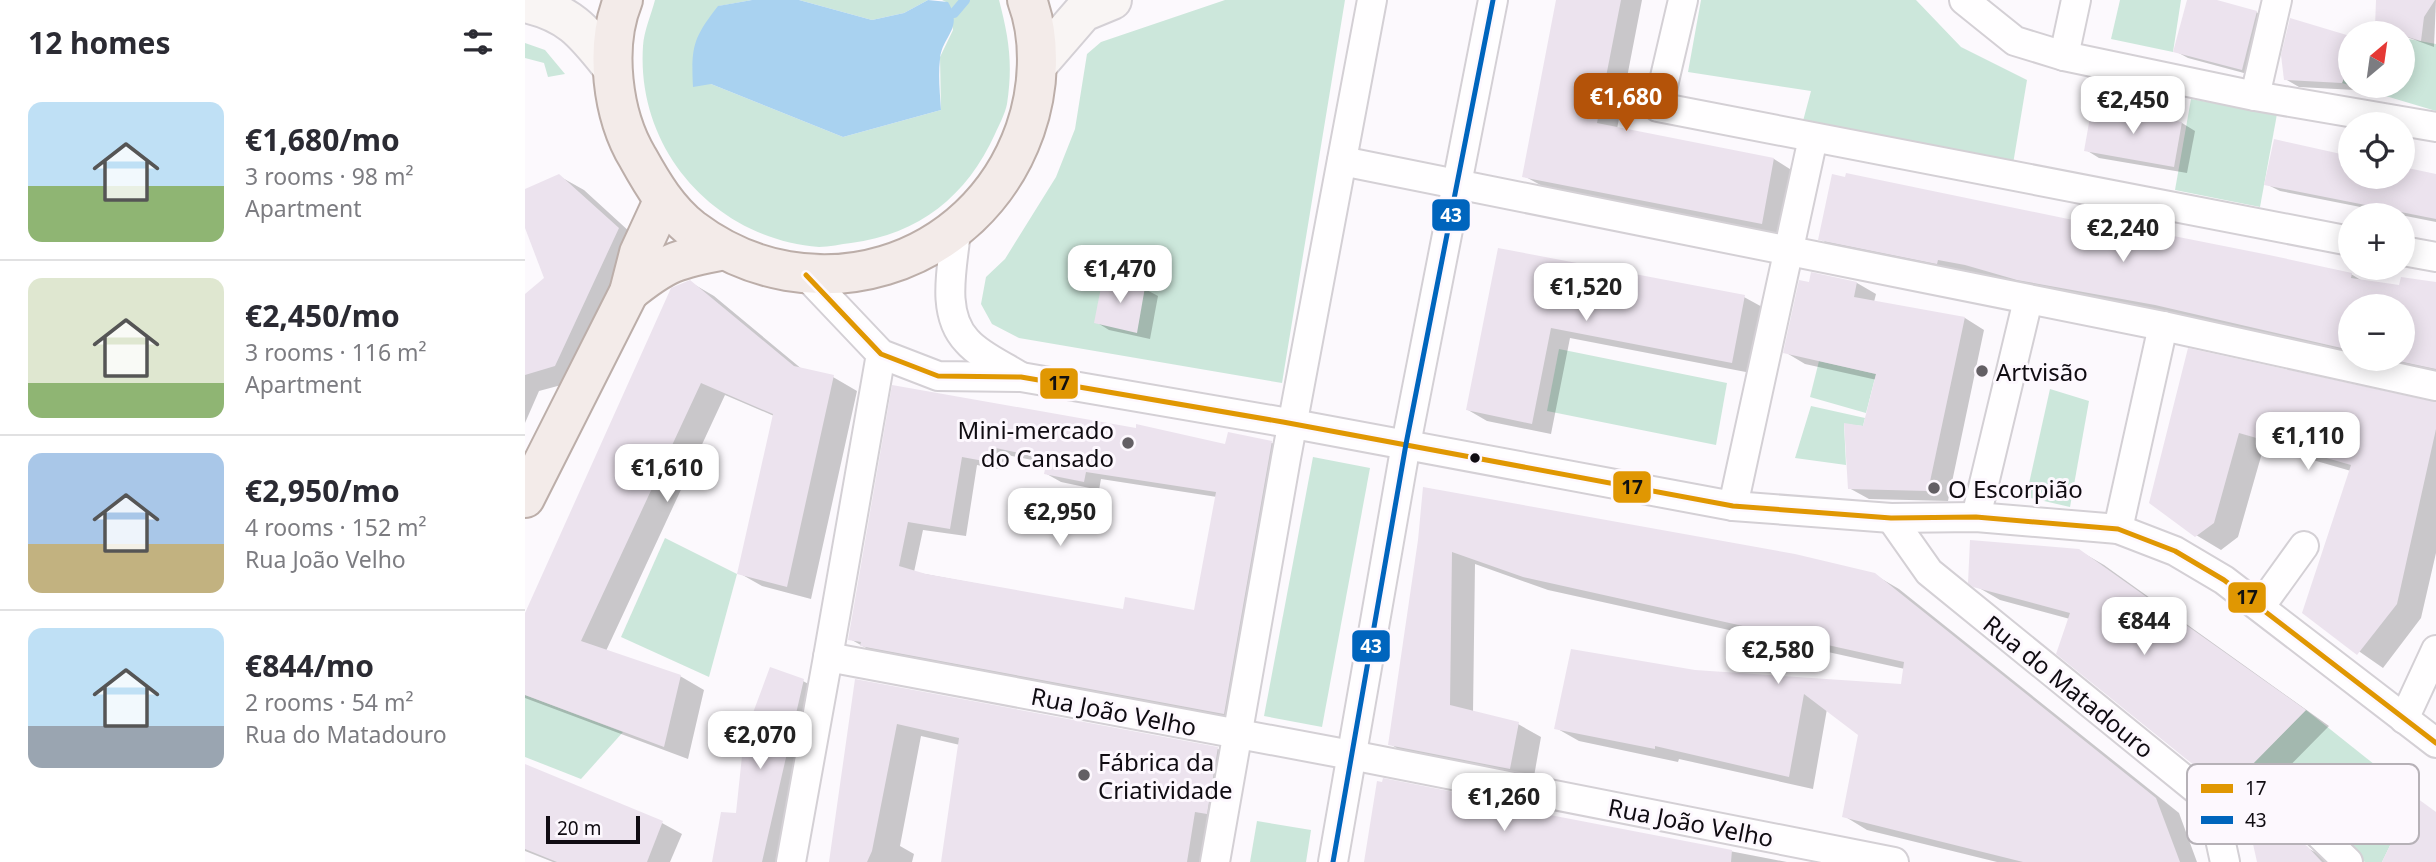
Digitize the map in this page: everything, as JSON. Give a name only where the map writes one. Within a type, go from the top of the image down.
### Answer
[{"type":"main road","points":[[623,0],[619,10],[613,67],[616,101],[626,139],[663,201],[691,228],[724,250],[740,258],[806,275],[880,269],[920,254],[956,231],[990,198],[1015,159],[1033,109],[1038,64],[1027,0]]},
{"type":"main road","points":[[1038,64],[1083,12],[1112,0]]},
{"type":"main road","points":[[549,4],[582,30],[613,67]]},
{"type":"main road","points":[[525,498],[629,292],[639,253],[663,201]]},
{"type":"main road","points":[[629,292],[661,266],[724,250]]},
{"type":"street","points":[[1215,862],[1292,423],[1372,0]]},
{"type":"street","points":[[1333,862],[1406,444],[1493,0]]},
{"type":"street","points":[[1682,0],[1658,107],[2338,239]]},
{"type":"street","points":[[1964,0],[2015,41],[2064,56],[2255,96],[2436,127]]},
{"type":"street","points":[[2064,56],[2076,0]]},
{"type":"street","points":[[2255,96],[2277,0]]},
{"type":"street","points":[[1733,506],[1812,138]]},
{"type":"street","points":[[1342,161],[2163,326],[2436,386]]},
{"type":"street","points":[[956,231],[949,296],[960,331],[967,342],[1021,377]]},
{"type":"street","points":[[2415,253],[2436,257]]},
{"type":"street","points":[[806,275],[881,354],[939,376],[1021,377],[1292,423],[1733,506],[1891,518],[1976,517],[2117,529],[2175,551],[2224,580],[2436,743]]},
{"type":"street","points":[[1976,517],[2028,300]]},
{"type":"street","points":[[2117,529],[2163,326]]},
{"type":"street","points":[[790,862],[881,354]]},
{"type":"street","name":"Rua do Matadouro","points":[[1891,518],[1929,572],[2187,782]]},
{"type":"street","points":[[2260,607],[2304,546]]},
{"type":"street","points":[[2404,719],[2436,650]]},
{"type":"street","name":"Rua João Velho","points":[[828,657],[1351,755],[1894,862]]},
{"type":"street","points":[[2221,844],[2225,862]]},
{"type":"street","points":[[2329,844],[2348,862]]},
{"type":"green space","points":[[655,0],[752,0],[719,6],[711,84],[843,137],[941,110],[940,57],[953,30],[948,3],[942,0],[999,0],[1009,51],[1010,76],[1006,108],[984,156],[970,176],[938,208],[919,221],[876,238],[831,246],[819,247],[782,240],[747,227],[716,208],[690,183],[668,154],[653,121],[644,84],[643,46]]},
{"type":"green space","points":[[799,0],[928,0],[904,13],[872,20]]},
{"type":"green space","points":[[1225,0],[1345,0],[1282,383],[1019,338],[992,324],[981,304],[986,277],[1005,259],[1056,177],[1075,129],[1087,54],[1101,42]]},
{"type":"green space","points":[[1701,0],[1916,0],[1961,47],[2027,80],[2011,176],[1803,121],[1811,91],[1688,72]]},
{"type":"green space","points":[[2120,0],[2181,0],[2173,52],[2111,39]]},
{"type":"green space","points":[[2415,40],[2436,44],[2436,111],[2392,98],[2415,98]]},
{"type":"green space","points":[[525,43],[545,50],[565,74],[548,77],[544,63],[525,58]]},
{"type":"green space","points":[[2191,99],[2277,114],[2260,207],[2175,190]]},
{"type":"green space","points":[[1559,349],[1727,383],[1716,445],[1547,411]]},
{"type":"green space","points":[[1819,361],[1876,374],[1866,413],[1810,397]]},
{"type":"green space","points":[[2050,389],[2089,401],[2070,507],[2026,497]]},
{"type":"green space","points":[[1811,406],[1865,418],[1863,426],[1844,424],[1846,465],[1795,458]]},
{"type":"green space","points":[[1313,457],[1370,468],[1322,727],[1264,716]]},
{"type":"green space","points":[[665,538],[737,574],[709,677],[621,637]]},
{"type":"green space","points":[[525,695],[623,732],[581,779],[525,757]]},
{"type":"green space","points":[[2306,710],[2374,764],[2253,764]]},
{"type":"green space","points":[[1257,821],[1311,830],[1306,862],[1250,862]]},
{"type":"green space","points":[[2336,844],[2391,844],[2382,862],[2365,862]]},
{"type":"water","points":[[752,0],[799,0],[872,20],[904,13],[928,0],[948,2],[954,19],[940,59],[941,110],[843,137],[711,84],[693,87],[695,43],[710,17],[718,6]]},
{"type":"building","points":[[1556,0],[1621,0],[1597,123],[1774,158],[1762,224],[1522,177]]},
{"type":"building","points":[[2187,0],[2217,0],[2257,11],[2242,70],[2173,52]]},
{"type":"building","points":[[2376,0],[2435,0],[2424,17],[2421,41],[2415,39],[2415,21],[2375,21]]},
{"type":"building","points":[[2290,18],[2338,32],[2338,83],[2284,80],[2281,55]]},
{"type":"building","points":[[2092,106],[2182,122],[2174,167],[2084,151]]},
{"type":"building","points":[[2274,139],[2338,153],[2338,189],[2415,189],[2415,170],[2436,174],[2436,219],[2415,215],[2415,203],[2355,203],[2264,185]]},
{"type":"building","points":[[1846,173],[2078,221],[2078,217],[2269,255],[2338,270],[2338,280],[2365,280],[2399,285],[2400,280],[2436,282],[2436,369],[2415,365],[2415,294],[2338,294],[2338,347],[2155,305],[2017,280],[1965,265],[1938,260],[1937,264],[1818,240],[1832,174],[1845,177]]},
{"type":"building","points":[[559,174],[619,228],[555,366],[525,375],[525,294],[544,278],[525,228],[525,189]]},
{"type":"building","points":[[1498,248],[1745,295],[1732,363],[1551,328],[1532,424],[1466,410]]},
{"type":"building","points":[[1811,272],[1857,282],[1854,297],[1965,317],[1928,491],[1848,489],[1844,423],[1863,426],[1876,374],[1783,353],[1799,280],[1809,282]]},
{"type":"building","points":[[1103,277],[1145,287],[1137,333],[1094,323]]},
{"type":"building","points":[[690,280],[794,366],[834,375],[787,587],[737,574],[773,414],[701,383],[581,641],[681,675],[664,747],[525,695],[525,613],[671,288]]},
{"type":"building","points":[[2188,348],[2436,402],[2436,429],[2397,604],[2357,655],[2302,613],[2351,465],[2239,433],[2214,523],[2195,537],[2149,503]]},
{"type":"building","points":[[892,385],[1136,428],[1136,424],[1225,444],[1228,432],[1272,441],[1224,714],[860,646],[861,642],[848,640]],"holes":[[[991,447],[1047,459],[1044,474],[1084,482],[1086,472],[1216,492],[1194,610],[1125,597],[1123,609],[926,574],[899,566],[908,522],[950,529],[962,457],[989,462]]]},
{"type":"building","points":[[1423,487],[1795,554],[1875,573],[2156,798],[2180,862],[2023,862],[1842,817],[1858,735],[1804,694],[1789,777],[1655,746],[1655,749],[1554,729],[1571,649],[1695,670],[1901,684],[1904,662],[1523,577],[1452,552],[1450,705],[1519,722],[1510,769],[1388,745],[1418,540]]},
{"type":"building","points":[[1970,540],[2079,549],[2306,710],[2253,764],[2192,764],[2056,654],[2070,613],[1973,587],[1968,583]]},
{"type":"building","points":[[770,667],[804,679],[762,862],[712,862],[721,812],[736,813],[744,737]]},
{"type":"building","name":"Fábrica da Criatividade","points":[[855,679],[1218,747],[1207,814],[1195,812],[1187,862],[941,862],[959,738],[897,724],[872,851],[867,862],[829,862]]},
{"type":"building","points":[[525,764],[663,821],[647,862],[557,862],[525,849]]},
{"type":"building","points":[[1383,778],[1504,802],[1503,806],[1732,850],[1731,862],[1364,862],[1377,781],[1382,782]]},
{"type":"building","points":[[2419,800],[2436,812],[2436,862],[2382,862],[2391,844],[2419,844]]},
{"type":"building","points":[[2253,844],[2303,844],[2322,862],[2257,862]]},
{"type":"waterway","points":[[954,13],[965,0]]},
{"type":"transit line","name":"43","points":[[1333,862],[1406,444],[1493,0]]},
{"type":"transit line","name":"17","points":[[806,275],[881,354],[938,376],[1021,377],[1283,422],[1733,506],[1891,518],[1976,517],[2118,529],[2175,551],[2224,580],[2436,743]]},
{"type":"place","name":"Artvisão","points":[[1982,371]]},
{"type":"place","name":"Mini-mercado do Cansado","points":[[1128,443]]},
{"type":"place","name":"O Escorpião","points":[[1934,488]]},
{"type":"place","name":"Fábrica da Criatividade","points":[[1084,775]]}]
